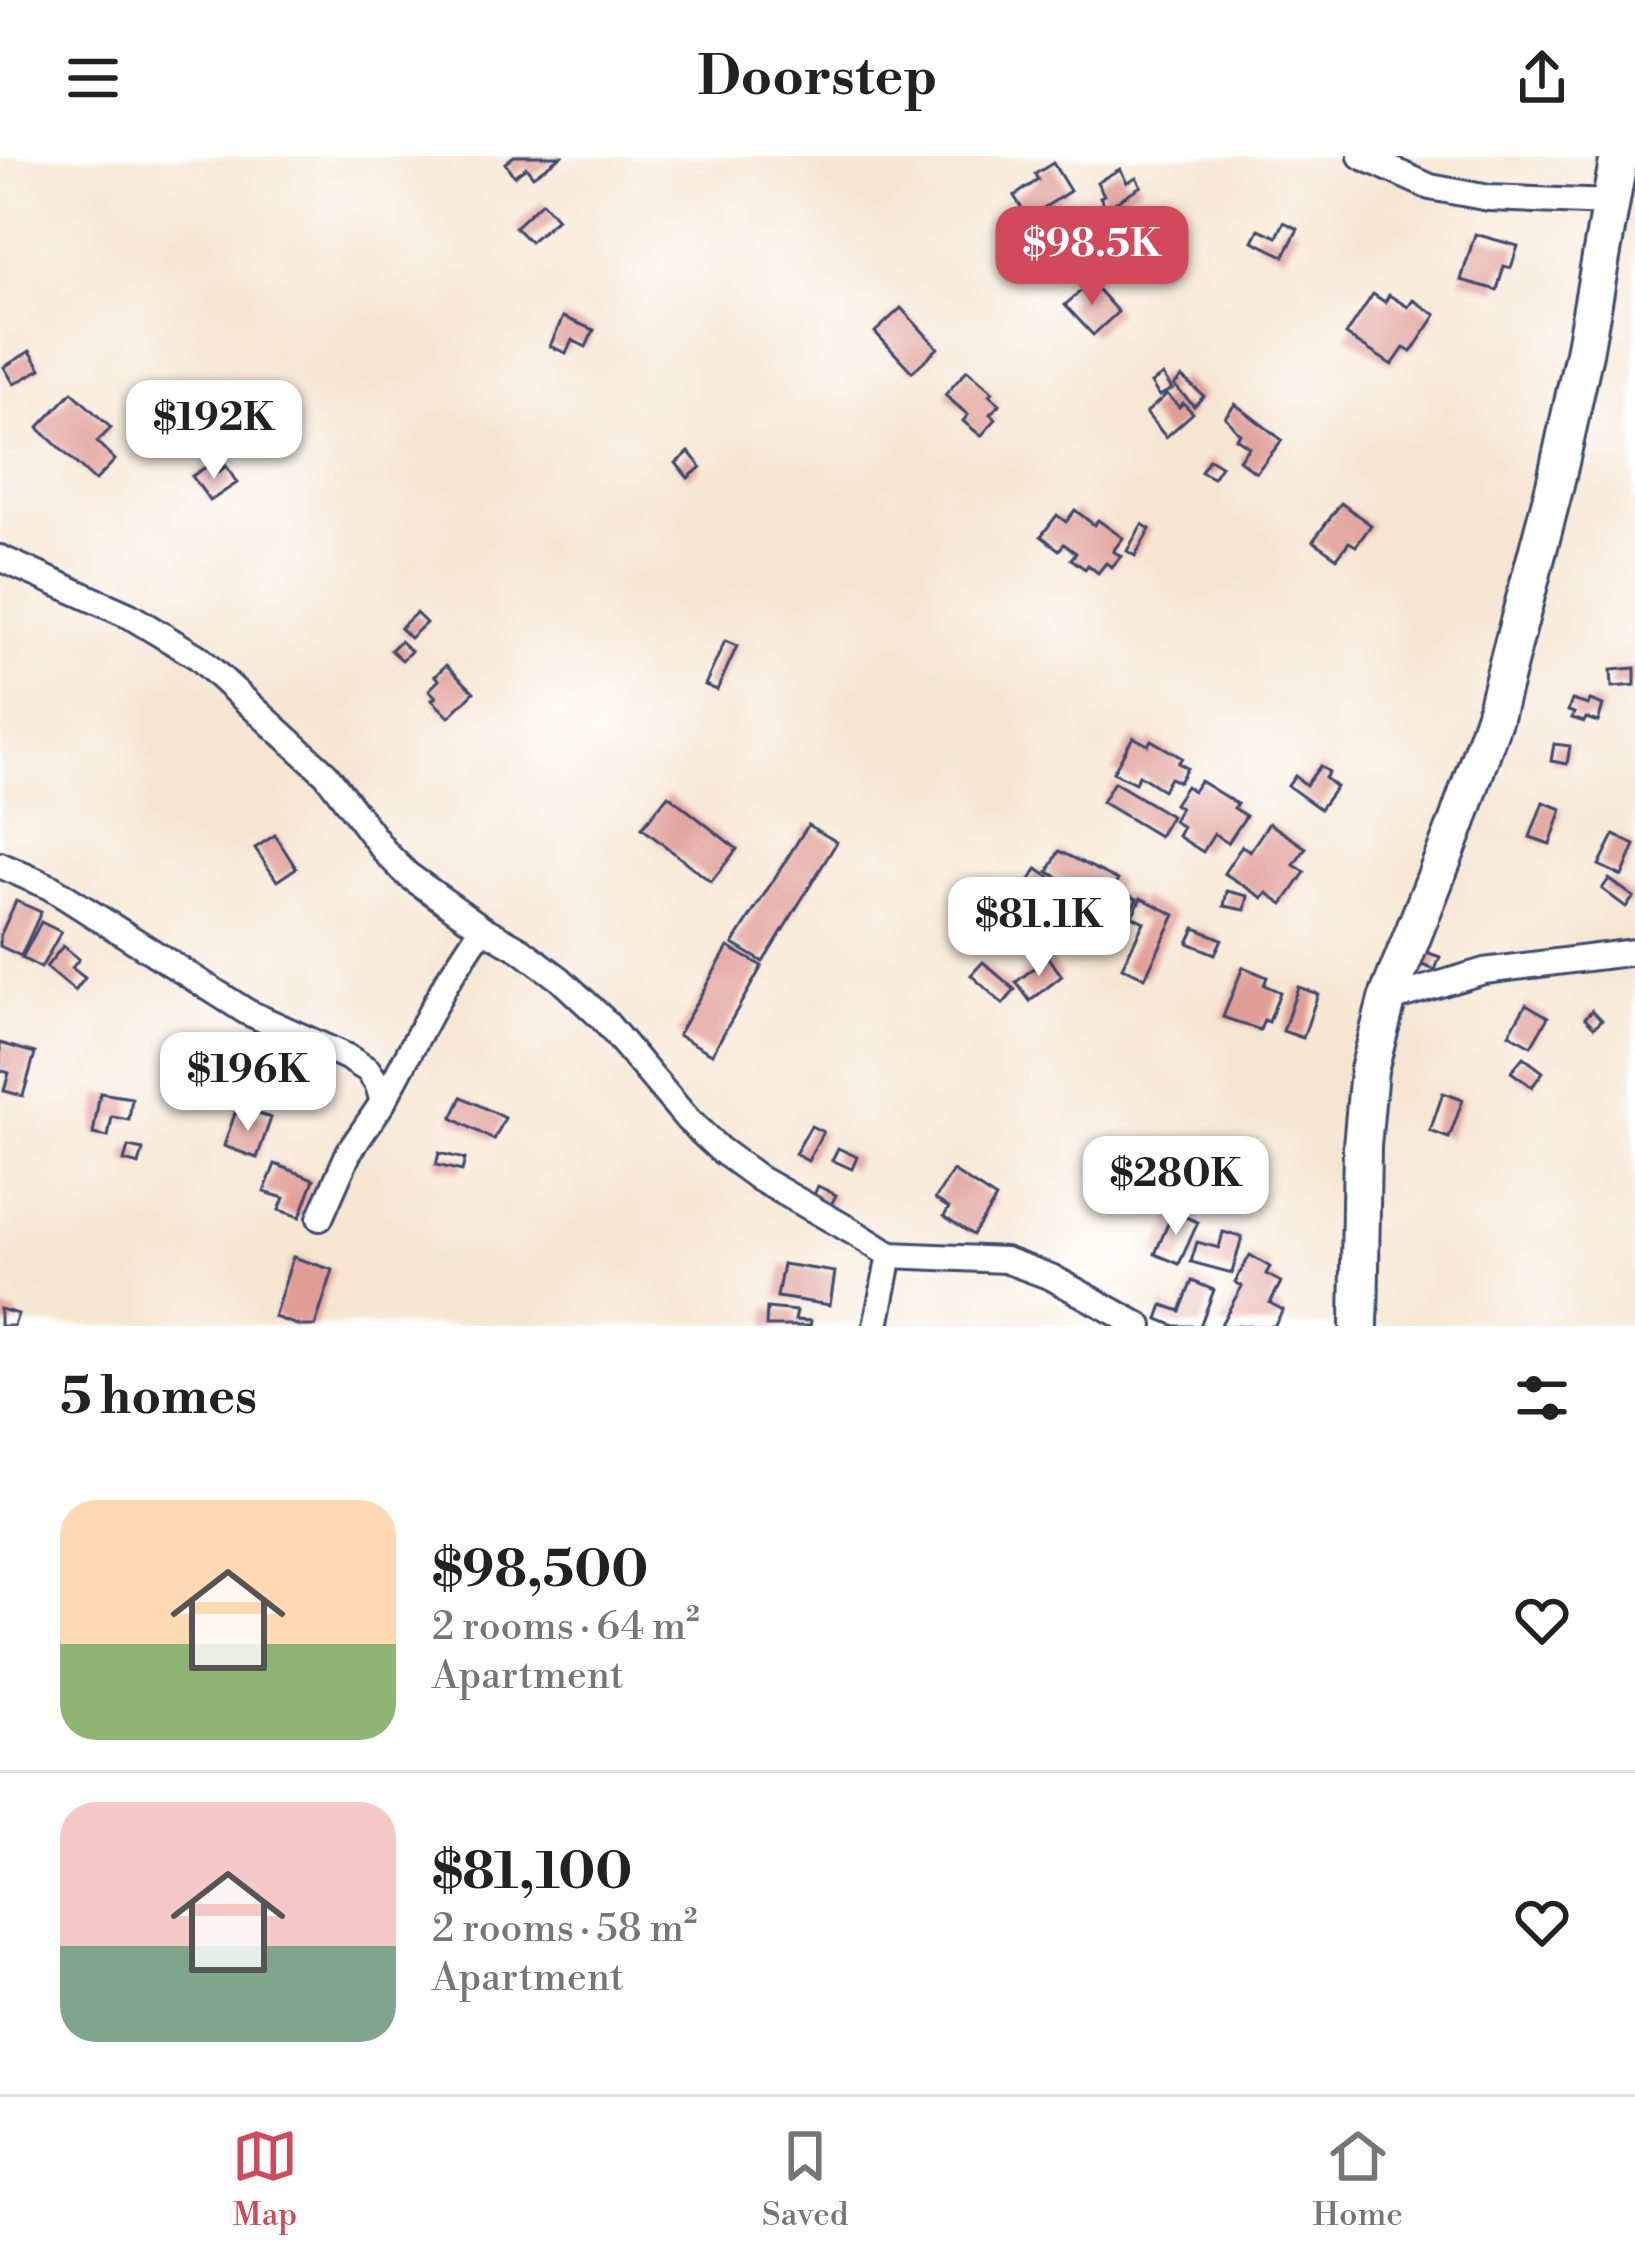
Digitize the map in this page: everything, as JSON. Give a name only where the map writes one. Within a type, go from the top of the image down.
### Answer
[{"type":"street","points":[[1361,156],[1430,187],[1489,198],[1610,203]]},
{"type":"street","points":[[1359,1326],[1362,1146],[1369,1070],[1387,1000],[1494,717],[1555,485],[1619,156]]},
{"type":"street","points":[[0,558],[130,616],[198,657],[326,774],[408,875],[560,979],[630,1049],[688,1120],[760,1180],[890,1256],[1005,1260],[1051,1277],[1140,1326]]},
{"type":"street","points":[[0,865],[50,887],[247,1012],[368,1070],[383,1102]]},
{"type":"street","points":[[320,1218],[349,1152],[383,1102],[446,983],[482,928]]},
{"type":"street","points":[[1387,1000],[1484,971],[1635,952]]},
{"type":"street","points":[[876,1326],[890,1256]]},
{"type":"building","points":[[514,156],[561,156],[533,176],[526,167],[514,176],[505,163]]},
{"type":"building","points":[[1053,163],[1070,191],[1028,218],[1014,196]]},
{"type":"building","points":[[1120,169],[1127,182],[1136,177],[1141,186],[1106,208],[1097,182]]},
{"type":"building","points":[[542,202],[557,219],[530,242],[515,227]]},
{"type":"building","points":[[1284,222],[1298,229],[1284,256],[1253,241],[1259,229],[1277,237]]},
{"type":"building","points":[[1475,234],[1518,246],[1511,268],[1504,266],[1497,290],[1461,280]]},
{"type":"building","points":[[1091,282],[1118,312],[1093,335],[1065,305]]},
{"type":"building","points":[[1373,294],[1385,302],[1389,295],[1408,307],[1413,300],[1436,315],[1411,352],[1404,348],[1392,365],[1346,335]]},
{"type":"building","points":[[901,308],[938,348],[912,372],[875,332]]},
{"type":"building","points":[[563,317],[594,330],[586,347],[572,340],[566,353],[550,346]]},
{"type":"building","points":[[30,351],[41,369],[14,384],[4,367]]},
{"type":"building","points":[[967,370],[1000,404],[990,414],[996,419],[981,436],[963,421],[968,415],[945,395]]},
{"type":"building","points":[[1163,375],[1172,389],[1159,396],[1151,383]]},
{"type":"building","points":[[1182,377],[1204,396],[1194,406],[1174,385]]},
{"type":"building","points":[[72,392],[111,428],[97,442],[115,460],[95,481],[38,428]]},
{"type":"building","points":[[1167,394],[1193,413],[1166,437],[1146,413]]},
{"type":"building","points":[[1235,404],[1282,440],[1256,473],[1239,460],[1249,447],[1236,438],[1240,434],[1225,417]]},
{"type":"building","points":[[689,452],[701,467],[688,478],[676,463]]},
{"type":"building","points":[[1209,459],[1221,466],[1213,478],[1201,472]]},
{"type":"building","points":[[209,465],[215,474],[226,466],[237,483],[210,501],[192,476]]},
{"type":"building","points":[[1341,503],[1371,525],[1356,546],[1349,542],[1337,558],[1313,541]]},
{"type":"building","points":[[1075,510],[1123,538],[1113,551],[1121,556],[1112,567],[1106,563],[1098,573],[1088,565],[1085,569],[1071,559],[1076,553],[1064,544],[1059,550],[1041,536],[1057,515],[1066,522]]},
{"type":"building","points":[[1142,524],[1150,529],[1135,556],[1127,551]]},
{"type":"building","points":[[416,613],[426,623],[410,638],[400,628]]},
{"type":"building","points":[[400,641],[411,651],[402,660],[391,650]]},
{"type":"building","points":[[725,641],[737,646],[717,690],[705,685]]},
{"type":"building","points":[[446,665],[474,692],[449,717],[429,690]]},
{"type":"building","points":[[1635,668],[1635,685],[1612,687],[1611,670]]},
{"type":"building","points":[[1572,700],[1603,705],[1598,722],[1572,718],[1574,713],[1568,711]]},
{"type":"building","points":[[1133,737],[1148,745],[1151,740],[1182,758],[1178,763],[1187,768],[1179,782],[1170,778],[1163,790],[1139,775],[1135,783],[1113,772]]},
{"type":"building","points":[[1554,744],[1570,746],[1567,764],[1551,761]]},
{"type":"building","points":[[1320,766],[1336,787],[1320,809],[1288,786],[1295,776],[1306,785]]},
{"type":"building","points":[[1200,781],[1237,804],[1234,808],[1246,816],[1228,843],[1214,834],[1203,852],[1178,836],[1183,827],[1173,821],[1180,808],[1174,804],[1186,786],[1193,791]]},
{"type":"building","points":[[1114,782],[1171,816],[1159,836],[1102,802]]},
{"type":"building","points":[[668,795],[737,849],[711,882],[642,828]]},
{"type":"building","points":[[1543,802],[1562,809],[1550,844],[1530,837]]},
{"type":"building","points":[[1269,823],[1306,848],[1294,865],[1305,872],[1283,904],[1267,893],[1263,898],[1224,873],[1242,846],[1250,851]]},
{"type":"building","points":[[808,825],[837,842],[763,962],[733,944]]},
{"type":"building","points":[[275,835],[296,868],[277,881],[255,848]]},
{"type":"building","points":[[1614,835],[1635,845],[1622,876],[1599,865]]},
{"type":"building","points":[[1059,851],[1118,880],[1107,902],[1048,872]]},
{"type":"building","points":[[1037,869],[1057,882],[1038,913],[1017,900]]},
{"type":"building","points":[[1609,879],[1634,897],[1626,907],[1602,889]]},
{"type":"building","points":[[1227,891],[1248,896],[1245,910],[1224,906]]},
{"type":"building","points":[[1122,892],[1137,899],[1131,910],[1117,903]]},
{"type":"building","points":[[1141,898],[1175,915],[1145,978],[1122,967],[1144,922],[1132,916]]},
{"type":"building","points":[[16,901],[41,912],[21,956],[0,946]]},
{"type":"building","points":[[41,922],[61,932],[41,968],[22,958]]},
{"type":"building","points":[[1195,928],[1222,939],[1215,954],[1188,943]]},
{"type":"building","points":[[63,946],[79,959],[72,968],[85,978],[75,991],[46,967]]},
{"type":"building","points":[[728,947],[762,966],[712,1054],[678,1035]]},
{"type":"building","points":[[1426,952],[1440,957],[1435,970],[1422,965]]},
{"type":"building","points":[[1048,957],[1062,976],[1030,1001],[1016,982]]},
{"type":"building","points":[[983,962],[1015,990],[1003,1004],[971,975]]},
{"type":"building","points":[[1243,967],[1267,977],[1264,985],[1280,992],[1269,1022],[1264,1020],[1260,1030],[1223,1017]]},
{"type":"building","points":[[1298,987],[1318,994],[1303,1038],[1283,1031]]},
{"type":"building","points":[[1526,1004],[1548,1017],[1531,1046],[1509,1034]]},
{"type":"building","points":[[1592,1010],[1602,1020],[1594,1027],[1585,1018]]},
{"type":"building","points":[[0,1043],[35,1053],[23,1096],[4,1091],[9,1073],[0,1070]]},
{"type":"building","points":[[1523,1057],[1543,1072],[1532,1087],[1511,1072]]},
{"type":"building","points":[[100,1093],[132,1098],[129,1120],[112,1117],[108,1137],[93,1134]]},
{"type":"building","points":[[1443,1093],[1463,1100],[1449,1138],[1430,1131]]},
{"type":"building","points":[[462,1097],[505,1118],[494,1140],[452,1118]]},
{"type":"building","points":[[253,1112],[271,1118],[257,1158],[224,1146],[235,1113],[251,1118]]},
{"type":"building","points":[[811,1126],[823,1132],[808,1161],[795,1154]]},
{"type":"building","points":[[128,1147],[143,1150],[139,1165],[124,1161]]},
{"type":"building","points":[[838,1148],[857,1157],[852,1169],[832,1160]]},
{"type":"building","points":[[439,1153],[465,1159],[462,1171],[436,1165]]},
{"type":"building","points":[[275,1164],[314,1179],[300,1217],[279,1210],[284,1198],[264,1192]]},
{"type":"building","points":[[953,1171],[996,1199],[973,1235],[944,1216],[949,1208],[935,1199]]},
{"type":"building","points":[[818,1186],[836,1195],[831,1205],[813,1197]]},
{"type":"building","points":[[1173,1212],[1198,1222],[1179,1264],[1155,1254]]},
{"type":"building","points":[[1223,1232],[1242,1237],[1232,1273],[1191,1262],[1197,1242],[1219,1248]]},
{"type":"building","points":[[1250,1255],[1270,1267],[1266,1274],[1281,1282],[1270,1303],[1283,1310],[1274,1326],[1220,1326],[1242,1286],[1235,1282]]},
{"type":"building","points":[[293,1257],[333,1270],[315,1326],[274,1317]]},
{"type":"building","points":[[783,1264],[835,1272],[830,1305],[777,1297]]},
{"type":"building","points":[[1192,1281],[1214,1290],[1200,1326],[1175,1326],[1158,1319],[1163,1305],[1180,1311]]},
{"type":"building","points":[[767,1308],[797,1311],[795,1320],[811,1321],[810,1326],[766,1326]]},
{"type":"building","points":[[0,1309],[18,1314],[14,1326],[0,1326]]}]
